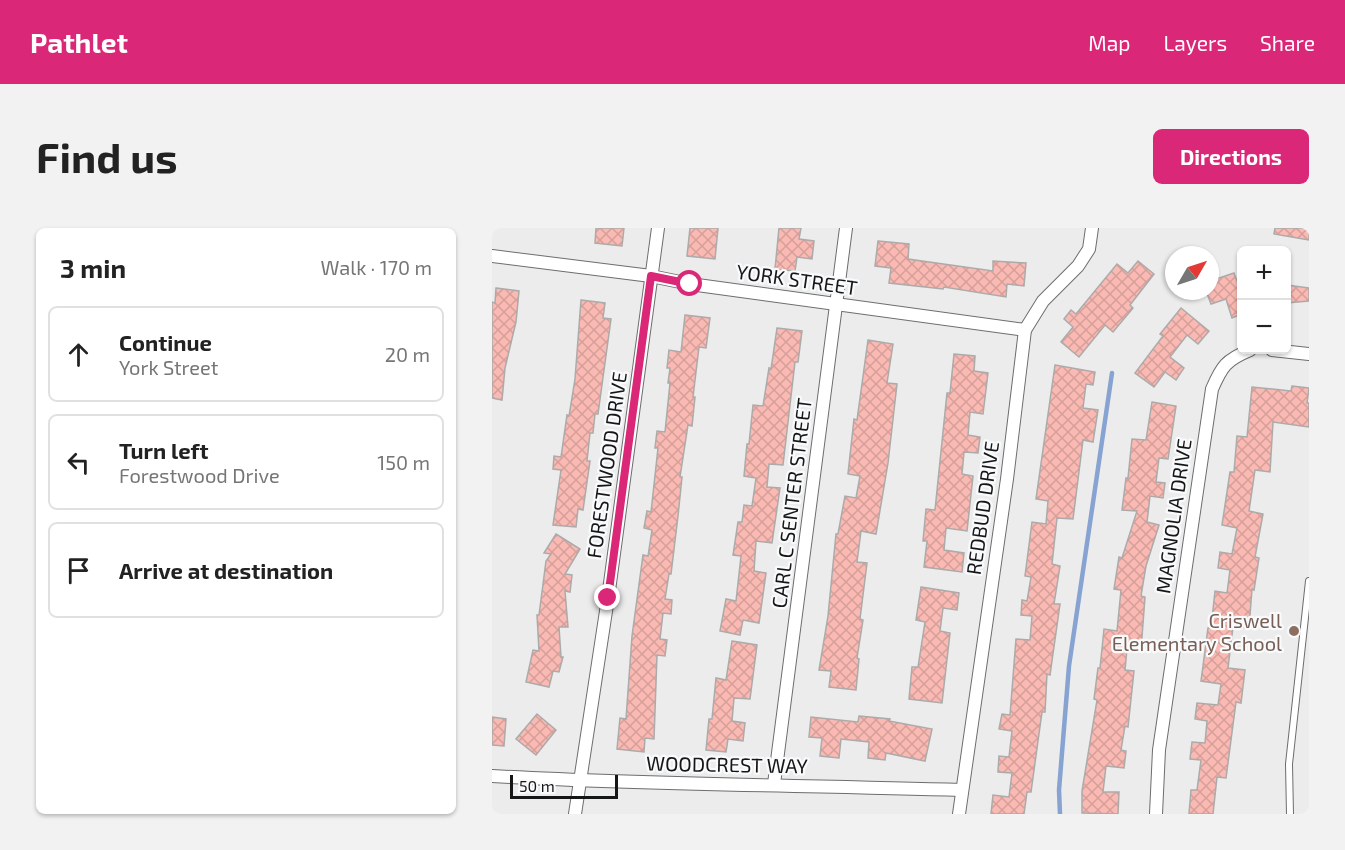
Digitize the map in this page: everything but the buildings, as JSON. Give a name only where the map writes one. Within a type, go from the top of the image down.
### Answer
[{"type":"street","name":"FORESTWOOD DRIVE","points":[[574,814],[609,586],[658,228]]},
{"type":"street","name":"CARL C SENTER STREET","points":[[774,784],[846,228]]},
{"type":"street","name":"REDBUD DRIVE","points":[[959,814],[1025,330],[1043,301],[1078,266],[1089,249],[1092,228]]},
{"type":"street","name":"YORK STREET","points":[[492,256],[651,276],[690,284],[1025,330]]},
{"type":"street","points":[[1291,352],[1309,354]]},
{"type":"street","name":"MAGNOLIA DRIVE","points":[[1156,814],[1159,750],[1212,389],[1220,369],[1241,354]]},
{"type":"street","name":"WOODCREST WAY","points":[[492,776],[580,781],[962,790]]},
{"type":"lane","points":[[1290,814],[1289,764],[1309,581]]},
{"type":"waterway","points":[[1060,814],[1059,790],[1069,666],[1112,373]]},
{"type":"place","name":"Criswell Elementary School","points":[[1294,631]]},
{"type":"route","points":[[608,598],[651,276],[690,284]]}]
